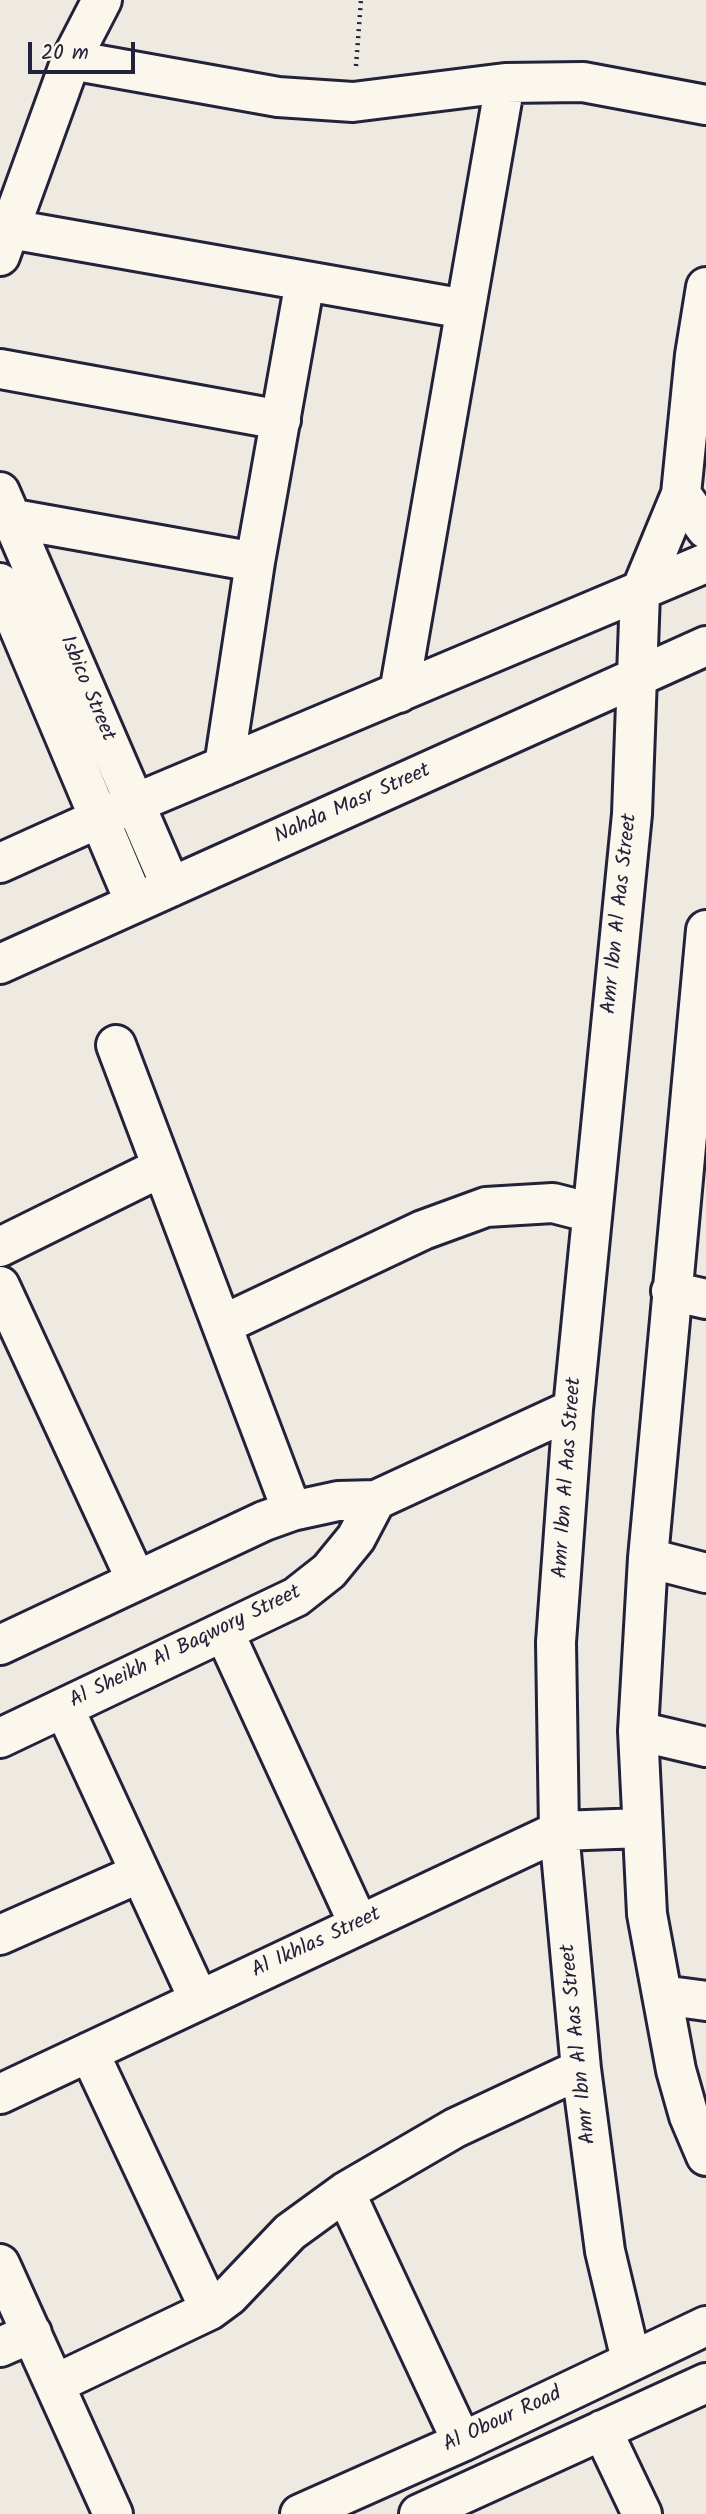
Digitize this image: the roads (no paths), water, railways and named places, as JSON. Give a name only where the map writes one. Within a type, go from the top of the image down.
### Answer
[{"type":"street","points":[[102,0],[71,61],[5,242],[305,281],[465,309]]},
{"type":"street","points":[[71,61],[278,97],[353,102],[505,83],[583,82],[706,105]]},
{"type":"street","points":[[399,693],[505,83]]},
{"type":"street","points":[[224,766],[255,562],[305,281]]},
{"type":"street","points":[[640,593],[681,494],[695,355],[706,287]]},
{"type":"street","points":[[0,369],[281,420]]},
{"type":"street","points":[[681,494],[706,529]]},
{"type":"street","points":[[5,510],[255,562]]},
{"type":"street","name":"Isbico Street","points":[[5,510],[171,887]]},
{"type":"street","points":[[0,863],[134,803],[640,593],[706,563]]},
{"type":"street","name":"Isbico Street","points":[[0,583],[135,903]]},
{"type":"street","name":"Amr Ibn Al Aas Street","points":[[631,2360],[605,2251],[581,2069],[559,1830],[556,1642],[573,1409],[632,814],[640,593]]},
{"type":"street","name":"Nahda Masr Street","points":[[0,964],[706,646]]},
{"type":"street","points":[[706,930],[688,1295],[648,1558],[638,1731],[647,1914],[676,2070],[689,2116],[706,2156]]},
{"type":"street","points":[[116,1045],[292,1511]]},
{"type":"street","points":[[0,1247],[162,1167]]},
{"type":"street","points":[[222,1325],[423,1230],[486,1208],[553,1203],[592,1213]]},
{"type":"street","points":[[0,1286],[14,1354],[136,1580]]},
{"type":"street","points":[[0,1645],[231,1534],[292,1511],[338,1501],[376,1500],[573,1409]]},
{"type":"street","name":"Al Sheikh Al Baqwory Street","points":[[0,1738],[296,1597],[329,1571],[356,1538],[376,1500]]},
{"type":"street","points":[[648,1558],[706,1573]]},
{"type":"street","points":[[224,1633],[359,1925]]},
{"type":"street","points":[[64,1708],[199,2000]]},
{"type":"street","points":[[638,1731],[706,1747]]},
{"type":"street","name":"Al Ikhlas Street","points":[[0,2094],[559,1830],[642,1828]]},
{"type":"street","points":[[0,1935],[140,1872]]},
{"type":"street","points":[[662,1995],[706,2001]]},
{"type":"street","points":[[89,2052],[210,2310]]},
{"type":"street","points":[[55,2384],[210,2310],[229,2296],[290,2232],[345,2192],[455,2128],[581,2069]]},
{"type":"street","points":[[345,2192],[461,2442]]},
{"type":"street","points":[[0,2264],[16,2340],[55,2384],[113,2514]]},
{"type":"street","name":"Al Obour Road","points":[[300,2514],[461,2442],[706,2326]]},
{"type":"street","points":[[419,2514],[706,2383]]},
{"type":"street","points":[[602,2430],[642,2514]]}]
